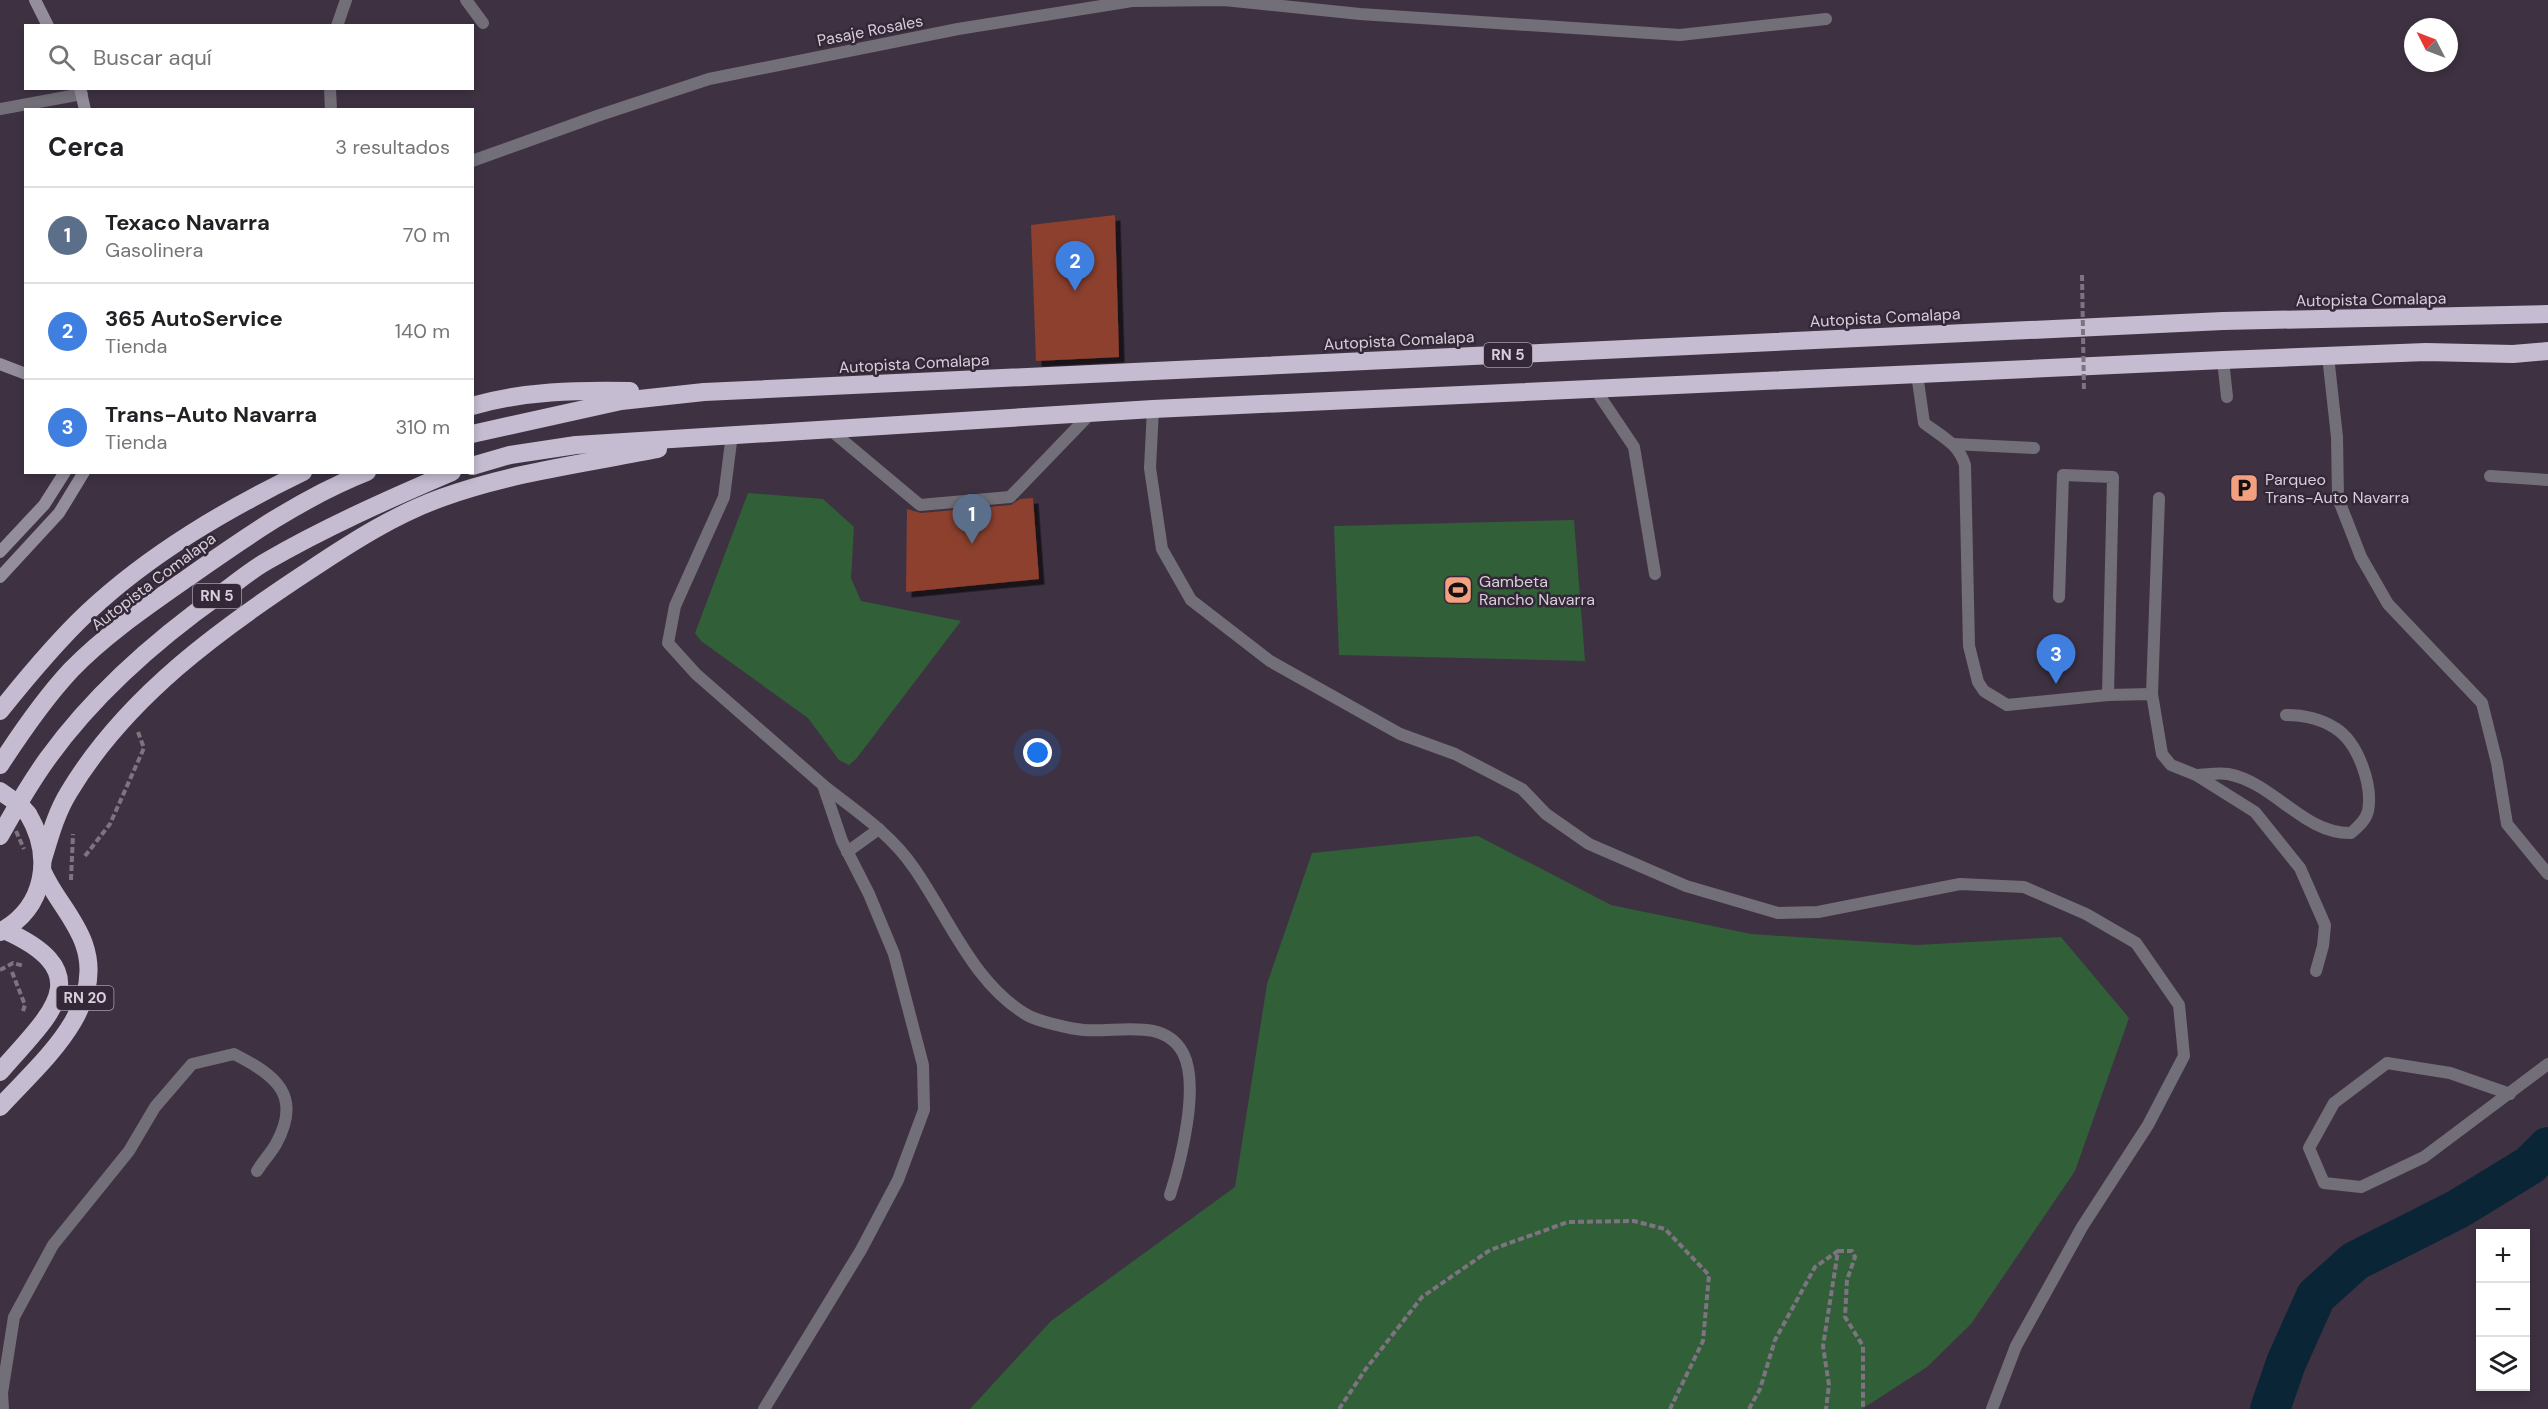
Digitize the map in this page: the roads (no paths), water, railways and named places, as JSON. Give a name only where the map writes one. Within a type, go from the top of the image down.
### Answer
[{"type":"highway","name":"Autopista Comalapa","points":[[474,434],[621,400],[704,392],[2223,321],[2548,314]]},
{"type":"highway","points":[[474,465],[510,455],[576,445],[1091,413],[2223,360],[2548,351]]},
{"type":"highway","points":[[474,406],[524,395],[576,390],[704,392]]},
{"type":"highway","points":[[43,865],[58,812],[68,792],[100,747],[143,701],[182,663],[246,611],[390,520],[441,498],[498,481],[732,434]]},
{"type":"highway","points":[[0,711],[33,670],[72,628],[119,586],[190,535],[247,499],[299,474]]},
{"type":"highway","name":"Autopista Comalapa","points":[[0,765],[24,727],[59,683],[74,667],[140,611],[245,537],[300,504],[363,474]]},
{"type":"highway","name":"RN 5","points":[[0,836],[41,767],[72,727],[109,687],[196,611],[266,562],[345,520],[448,474]]},
{"type":"highway","name":"RN 20","points":[[0,791],[20,805],[28,814],[39,836],[43,865],[51,891],[78,928],[85,946],[89,977],[84,1005],[69,1029],[0,1107]]},
{"type":"highway","name":"RN 20","points":[[0,1072],[50,1013],[59,997],[58,974],[37,947],[2,931],[30,905],[36,895],[43,865]]},
{"type":"street","points":[[35,0],[47,24]]},
{"type":"street","points":[[338,24],[346,0]]},
{"type":"street","points":[[466,0],[483,23]]},
{"type":"street","name":"Pasaje Rosales","points":[[474,160],[600,114],[709,79],[958,28],[1132,1],[1224,0],[1360,14],[1680,34],[1826,19]]},
{"type":"street","points":[[330,90],[331,108]]},
{"type":"street","points":[[0,110],[81,91],[85,108]]},
{"type":"street","points":[[2328,356],[2337,437],[2338,498],[2361,557],[2388,604],[2482,703],[2497,763],[2507,824],[2548,874]]},
{"type":"street","points":[[2223,360],[2227,397]]},
{"type":"street","points":[[0,364],[24,373]]},
{"type":"street","points":[[1917,374],[1924,423],[1953,444],[1962,454],[1965,465],[1969,646],[1978,682],[1984,691],[2007,705],[2108,695],[2152,694]]},
{"type":"street","points":[[1595,389],[1634,447],[1655,574]]},
{"type":"street","points":[[1153,410],[1150,468],[1162,549],[1191,600],[1270,661],[1400,735],[1455,754],[1522,789],[1546,814],[1588,844],[1686,886],[1778,913],[1818,912],[1960,884],[2024,887],[2086,914],[2136,944],[2179,1005],[2184,1056],[2148,1125],[2082,1227],[2016,1346],[1992,1409]]},
{"type":"street","points":[[828,428],[920,505],[1010,497],[1091,413]]},
{"type":"street","points":[[732,434],[724,497],[675,606],[668,643],[696,674],[823,785],[879,829],[913,867],[978,970],[994,989],[1028,1016],[1082,1030],[1152,1029],[1173,1038],[1184,1054],[1191,1084],[1180,1166],[1170,1195]]},
{"type":"street","points":[[1953,444],[2034,448]]},
{"type":"street","points":[[0,552],[44,505],[63,474]]},
{"type":"street","points":[[0,578],[59,513],[83,474]]},
{"type":"street","points":[[2059,597],[2063,475],[2113,477],[2108,695]]},
{"type":"street","points":[[2490,476],[2548,480]]},
{"type":"street","points":[[2159,498],[2152,694],[2162,754],[2170,765],[2196,775],[2255,812],[2300,868],[2325,925],[2323,946],[2316,970]]},
{"type":"street","points":[[2196,775],[2228,774],[2256,784],[2314,824],[2335,833],[2351,833],[2368,813],[2368,796],[2358,754],[2349,739],[2336,728],[2320,720],[2286,715]]},
{"type":"street","points":[[764,1409],[861,1250],[898,1180],[924,1110],[923,1065],[894,954],[869,894],[847,852],[823,785]]},
{"type":"street","points":[[847,852],[879,829]]},
{"type":"street","points":[[3,1409],[2,1393],[14,1317],[53,1245],[129,1151],[155,1107],[192,1064],[234,1054],[261,1068],[280,1084],[286,1106],[284,1124],[276,1145],[257,1171]]},
{"type":"street","points":[[2510,1094],[2450,1073],[2387,1064],[2334,1103],[2309,1148],[2324,1183],[2361,1187],[2424,1157],[2510,1094],[2548,1064]]},
{"type":"waterway","points":[[2270,1409],[2286,1363],[2316,1296],[2355,1261],[2458,1209],[2530,1165],[2548,1147]]},
{"type":"place","name":"365 AutoService","points":[[1075,291]]},
{"type":"place","name":"Parqueo Trans-Auto Navarra","points":[[2244,488]]},
{"type":"place","name":"Texaco Navarra","points":[[972,544]]},
{"type":"place","name":"Gambeta Rancho Navarra","points":[[1458,590]]},
{"type":"place","name":"Trans-Auto Navarra","points":[[2056,684]]}]
